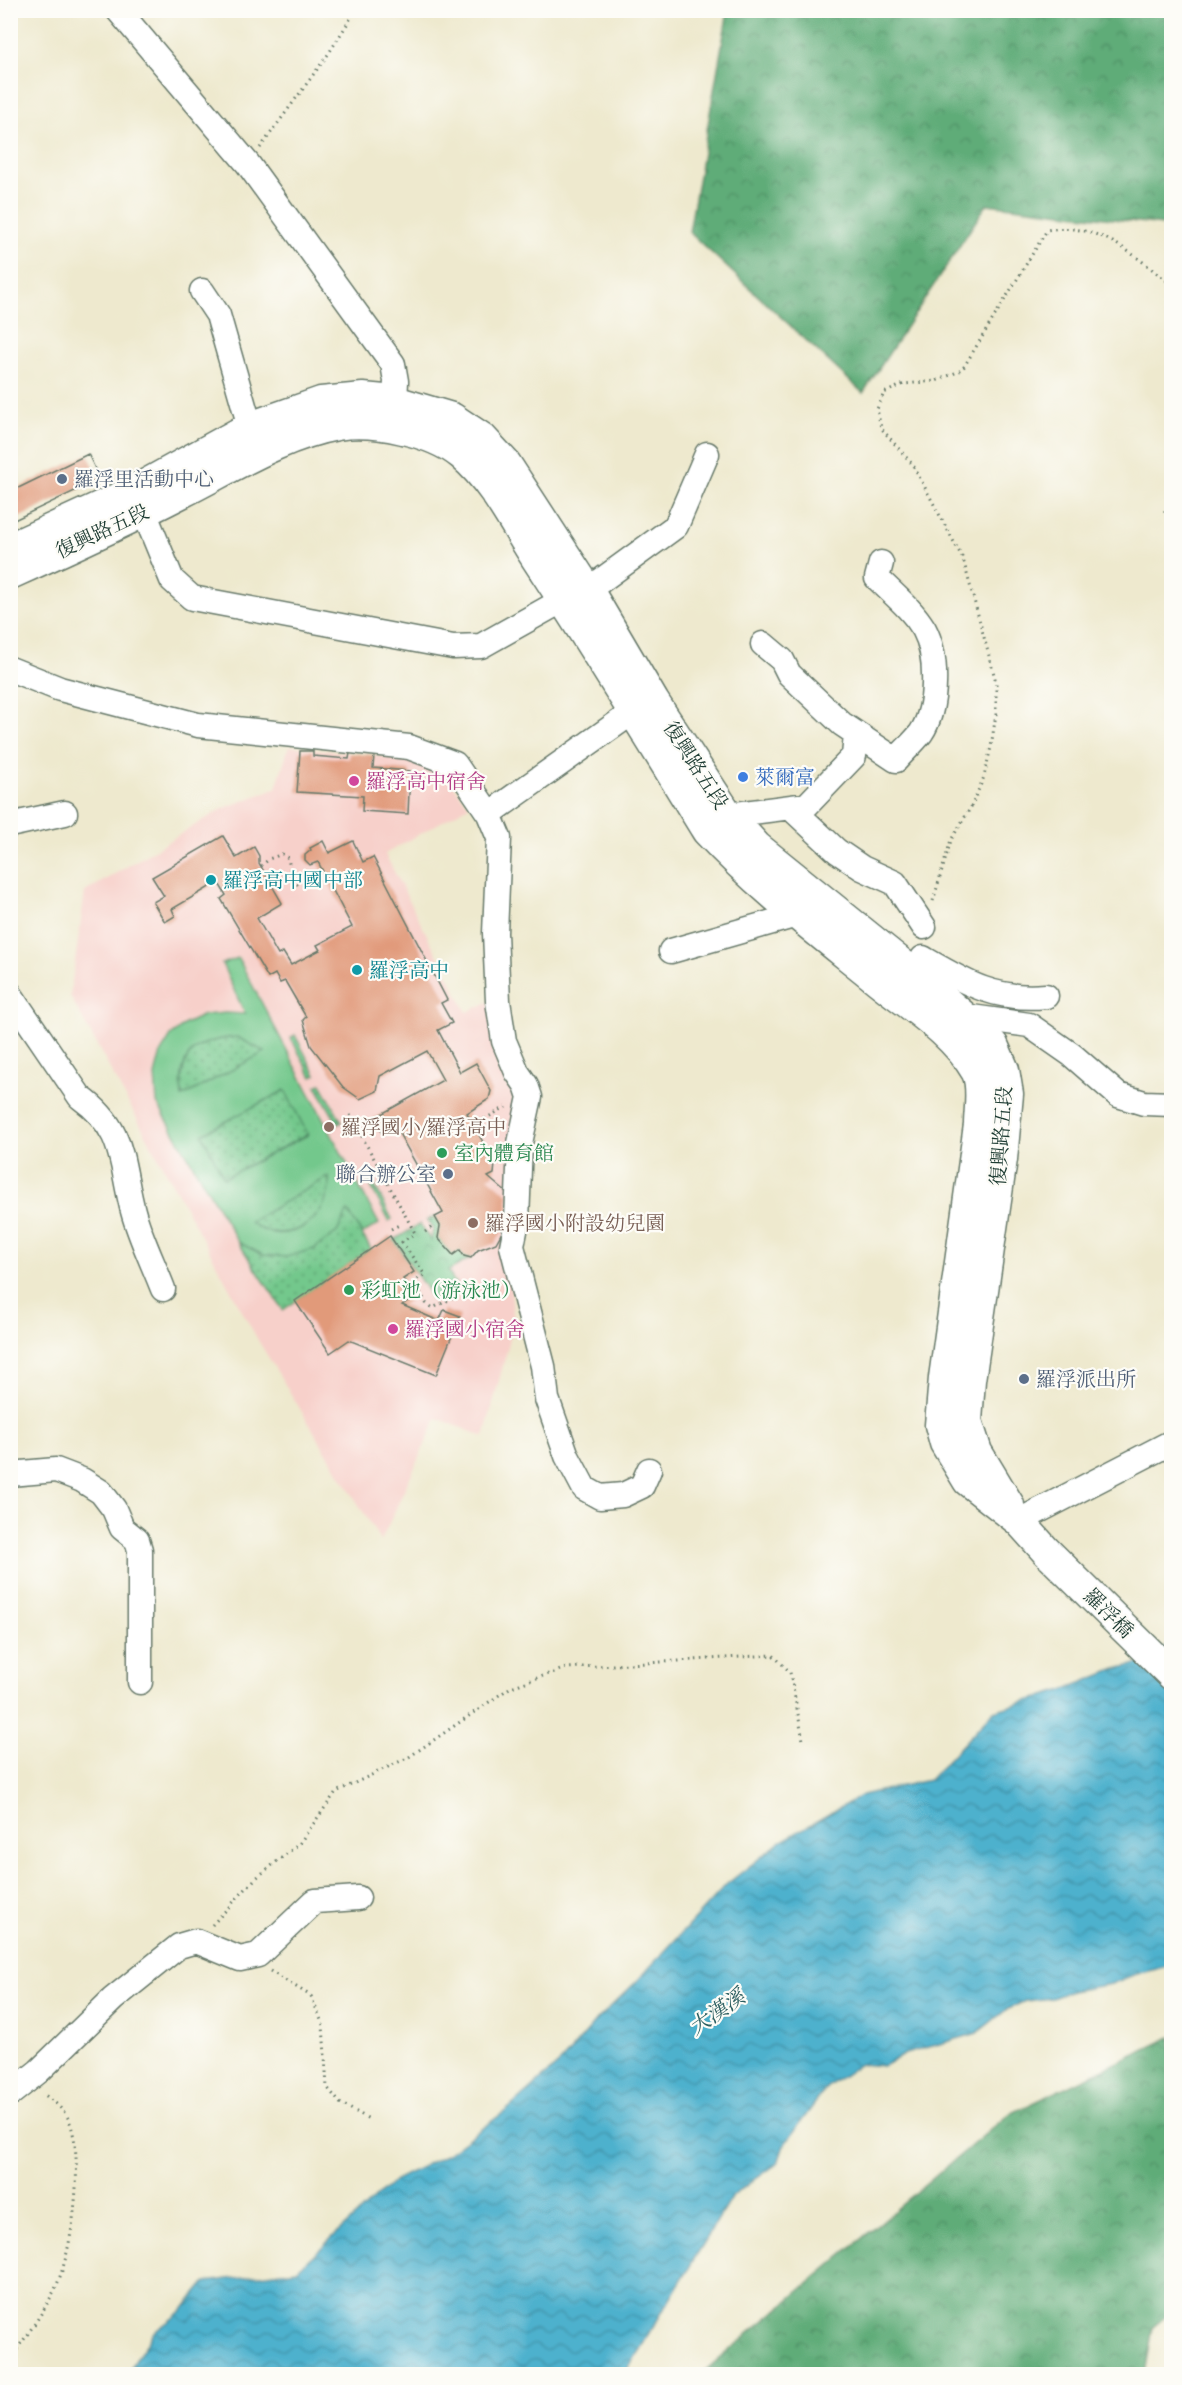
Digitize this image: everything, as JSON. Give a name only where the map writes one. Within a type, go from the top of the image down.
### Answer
[{"type":"main road","name":"復興路五段","points":[[10,574],[140,501],[250,427],[321,402],[363,398],[395,401],[452,418],[482,438],[506,464],[576,595],[643,707],[718,823],[737,863],[797,915],[954,1042],[994,1094]]},
{"type":"main road","name":"復興路五段","points":[[10,548],[140,501],[288,439],[334,425],[378,423],[437,440],[461,454],[485,480],[576,595]]},
{"type":"main road","name":"復興路五段","points":[[718,823],[758,847],[917,975],[993,1045],[1004,1070],[994,1094],[1002,1159],[966,1321],[967,1421],[977,1452],[1019,1521],[1047,1551]]},
{"type":"main road","name":"羅浮橋","points":[[1047,1551],[1172,1675]]},
{"type":"lane","points":[[118,10],[248,164],[393,364],[396,381],[395,401]]},
{"type":"lane","points":[[202,291],[218,315],[250,427],[288,439]]},
{"type":"lane","points":[[140,501],[172,580],[192,598],[453,647],[482,646],[576,595],[676,526],[707,454]]},
{"type":"lane","points":[[764,644],[782,660],[789,674],[856,735],[896,760],[921,732],[931,708],[934,676],[932,649],[924,630],[906,604],[877,578],[881,563]]},
{"type":"lane","points":[[10,669],[60,688],[198,725],[410,747],[455,764],[489,814],[499,838],[495,933],[498,1001],[504,1041],[530,1097],[520,1143],[517,1221],[512,1246],[543,1366],[547,1399],[567,1456],[584,1488],[600,1497],[623,1495],[642,1486],[649,1470]]},
{"type":"lane","points":[[489,814],[643,707]]},
{"type":"lane","points":[[718,823],[807,805],[854,756],[856,735]]},
{"type":"lane","points":[[792,809],[837,851],[862,868],[895,883],[924,927]]},
{"type":"lane","points":[[12,820],[65,813]]},
{"type":"lane","points":[[671,951],[797,915]]},
{"type":"lane","points":[[923,958],[953,976],[988,992],[1022,998],[1046,996]]},
{"type":"lane","points":[[10,994],[80,1097],[96,1108],[116,1137],[125,1167],[133,1211],[163,1289]]},
{"type":"lane","points":[[964,1016],[1029,1025],[1072,1055],[1118,1095],[1144,1103],[1172,1104]]},
{"type":"lane","points":[[1019,1521],[1172,1442]]},
{"type":"lane","points":[[10,1474],[56,1470],[82,1480],[101,1492],[114,1509],[122,1528],[137,1540],[140,1550],[140,1682]]},
{"type":"lane","points":[[17,2089],[113,1999],[179,1946],[196,1941],[240,1959],[258,1955],[315,1901],[358,1898]]},
{"type":"path","points":[[248,164],[335,44],[356,10]]},
{"type":"path","points":[[924,927],[951,840],[984,777],[992,747],[996,714],[996,682],[963,559],[913,465],[881,428],[877,409],[884,393],[904,384],[936,381],[962,370],[1047,230],[1064,227],[1096,233],[1136,257],[1172,285]]},
{"type":"path","points":[[1164,512],[1172,504]]},
{"type":"path","points":[[261,866],[269,859],[282,854],[288,858],[292,879],[298,885],[312,885],[326,877]]},
{"type":"path","points":[[474,1125],[498,1111]]},
{"type":"path","points":[[350,1115],[415,1233],[402,1242],[425,1275],[414,1281],[426,1303],[433,1308],[458,1294]]},
{"type":"path","points":[[391,1229],[401,1224]]},
{"type":"path","points":[[425,1232],[432,1227]]},
{"type":"path","points":[[196,1941],[256,1878],[299,1844],[336,1792],[409,1757],[511,1687],[566,1668],[772,1654],[790,1672],[803,1740]]},
{"type":"path","points":[[240,1959],[276,1973],[311,1996],[323,2025],[327,2087],[340,2103],[369,2119]]},
{"type":"path","points":[[10,2359],[55,2291],[67,2251],[76,2172],[76,2144],[68,2118],[51,2099],[17,2089]]},
{"type":"shaded area","name":"羅浮國小/羅浮高中","points":[[289,746],[406,759],[443,772],[469,806],[385,854],[467,1012],[488,1002],[520,1098],[507,1247],[514,1324],[484,1437],[437,1418],[381,1541],[259,1342],[70,996],[85,892],[222,809],[276,788]]},
{"type":"green space","points":[[728,11],[1171,11],[1171,226],[987,204],[863,393],[689,232]]},
{"type":"green space","points":[[238,958],[379,1224],[362,1234],[348,1211],[337,1232],[314,1249],[286,1257],[263,1255],[238,1242],[157,1103],[155,1075],[161,1052],[171,1036],[185,1024],[204,1015],[245,1014],[222,964]],"holes":[[[237,1037],[265,1052],[182,1097],[183,1069],[186,1059],[192,1052],[210,1041]],[[285,1090],[308,1135],[224,1178],[202,1134]],[[329,1176],[328,1192],[323,1206],[304,1226],[291,1232],[278,1234],[264,1230],[250,1222]]]},
{"type":"green space","points":[[295,1035],[316,1075],[312,1077],[291,1038]]},
{"type":"green space","points":[[237,1037],[266,1052],[182,1097],[183,1070],[192,1052],[210,1042]]},
{"type":"green space","points":[[321,1084],[342,1122],[338,1124],[316,1086]]},
{"type":"green space","points":[[285,1090],[308,1134],[224,1178],[201,1134]]},
{"type":"green space","points":[[368,1173],[392,1219],[389,1221],[365,1175]]},
{"type":"green space","points":[[329,1176],[325,1204],[308,1224],[289,1232],[278,1233],[258,1227],[249,1221]]},
{"type":"green space","points":[[348,1211],[371,1249],[283,1310],[238,1242],[263,1255],[314,1249],[337,1232]]},
{"type":"green space","points":[[435,1217],[440,1226],[438,1238],[453,1255],[460,1250],[464,1256],[471,1258],[448,1271],[456,1285],[433,1299],[394,1240],[420,1224],[431,1241],[433,1229],[427,1220]]},
{"type":"green space","points":[[1171,2037],[1171,2312],[1153,2327],[1145,2374],[701,2374],[1008,2115]]},
{"type":"water","name":"大漢溪","points":[[1171,1643],[1171,1965],[1133,1975],[1111,1984],[1071,1991],[1052,1998],[1025,2001],[1006,2010],[977,2033],[905,2054],[883,2066],[860,2064],[826,2088],[784,2145],[778,2163],[732,2196],[625,2374],[127,2374],[153,2333],[182,2311],[206,2282],[297,2270],[395,2180],[447,2154],[507,2110],[562,2061],[598,2019],[638,1980],[727,1884],[780,1842],[862,1795],[929,1780],[994,1711],[1061,1691],[1116,1669],[1138,1664]]},
{"type":"building","points":[[88,454],[100,479],[10,522],[10,492]]},
{"type":"building","name":"羅浮高中宿舍","points":[[300,751],[313,751],[313,756],[349,759],[350,753],[374,755],[373,768],[410,771],[408,814],[362,811],[363,796],[297,792]]},
{"type":"building","points":[[223,836],[236,858],[254,847],[259,856],[259,863],[282,903],[257,918],[278,955],[283,952],[291,965],[320,950],[317,945],[352,927],[318,862],[310,865],[305,860],[305,855],[311,850],[310,848],[323,841],[329,853],[353,841],[363,862],[373,857],[447,1000],[441,1003],[452,1023],[438,1030],[460,1072],[476,1063],[491,1091],[489,1099],[467,1113],[495,1164],[494,1174],[488,1177],[508,1194],[509,1219],[496,1243],[478,1250],[471,1258],[464,1256],[460,1250],[453,1255],[438,1238],[440,1226],[435,1217],[443,1213],[396,1128],[383,1135],[374,1118],[443,1080],[427,1051],[380,1076],[377,1091],[360,1099],[343,1087],[311,1046],[303,1020],[306,1017],[285,981],[280,983],[275,974],[268,978],[221,899],[226,895],[218,882],[172,909],[175,916],[165,922],[153,902],[164,896],[152,877]]},
{"type":"building","points":[[390,1236],[414,1272],[403,1279],[415,1296],[402,1305],[439,1321],[444,1310],[460,1316],[436,1375],[349,1340],[330,1353],[295,1301]]},
{"type":"place","name":"羅浮里活動中心","points":[[62,479]]},
{"type":"place","name":"萊爾富","points":[[743,777]]},
{"type":"place","name":"羅浮高中宿舍","points":[[354,781]]},
{"type":"place","name":"羅浮高中國中部","points":[[211,880]]},
{"type":"place","name":"羅浮高中","points":[[357,970]]},
{"type":"place","name":"羅浮國小/羅浮高中","points":[[329,1127]]},
{"type":"place","name":"室內體育館","points":[[442,1153]]},
{"type":"place","name":"聯合辦公室","points":[[448,1174]]},
{"type":"place","name":"羅浮國小附設幼兒園","points":[[473,1223]]},
{"type":"place","name":"彩虹池（游泳池）","points":[[349,1290]]},
{"type":"place","name":"羅浮國小宿舍","points":[[393,1329]]},
{"type":"place","name":"羅浮派出所","points":[[1024,1379]]}]
